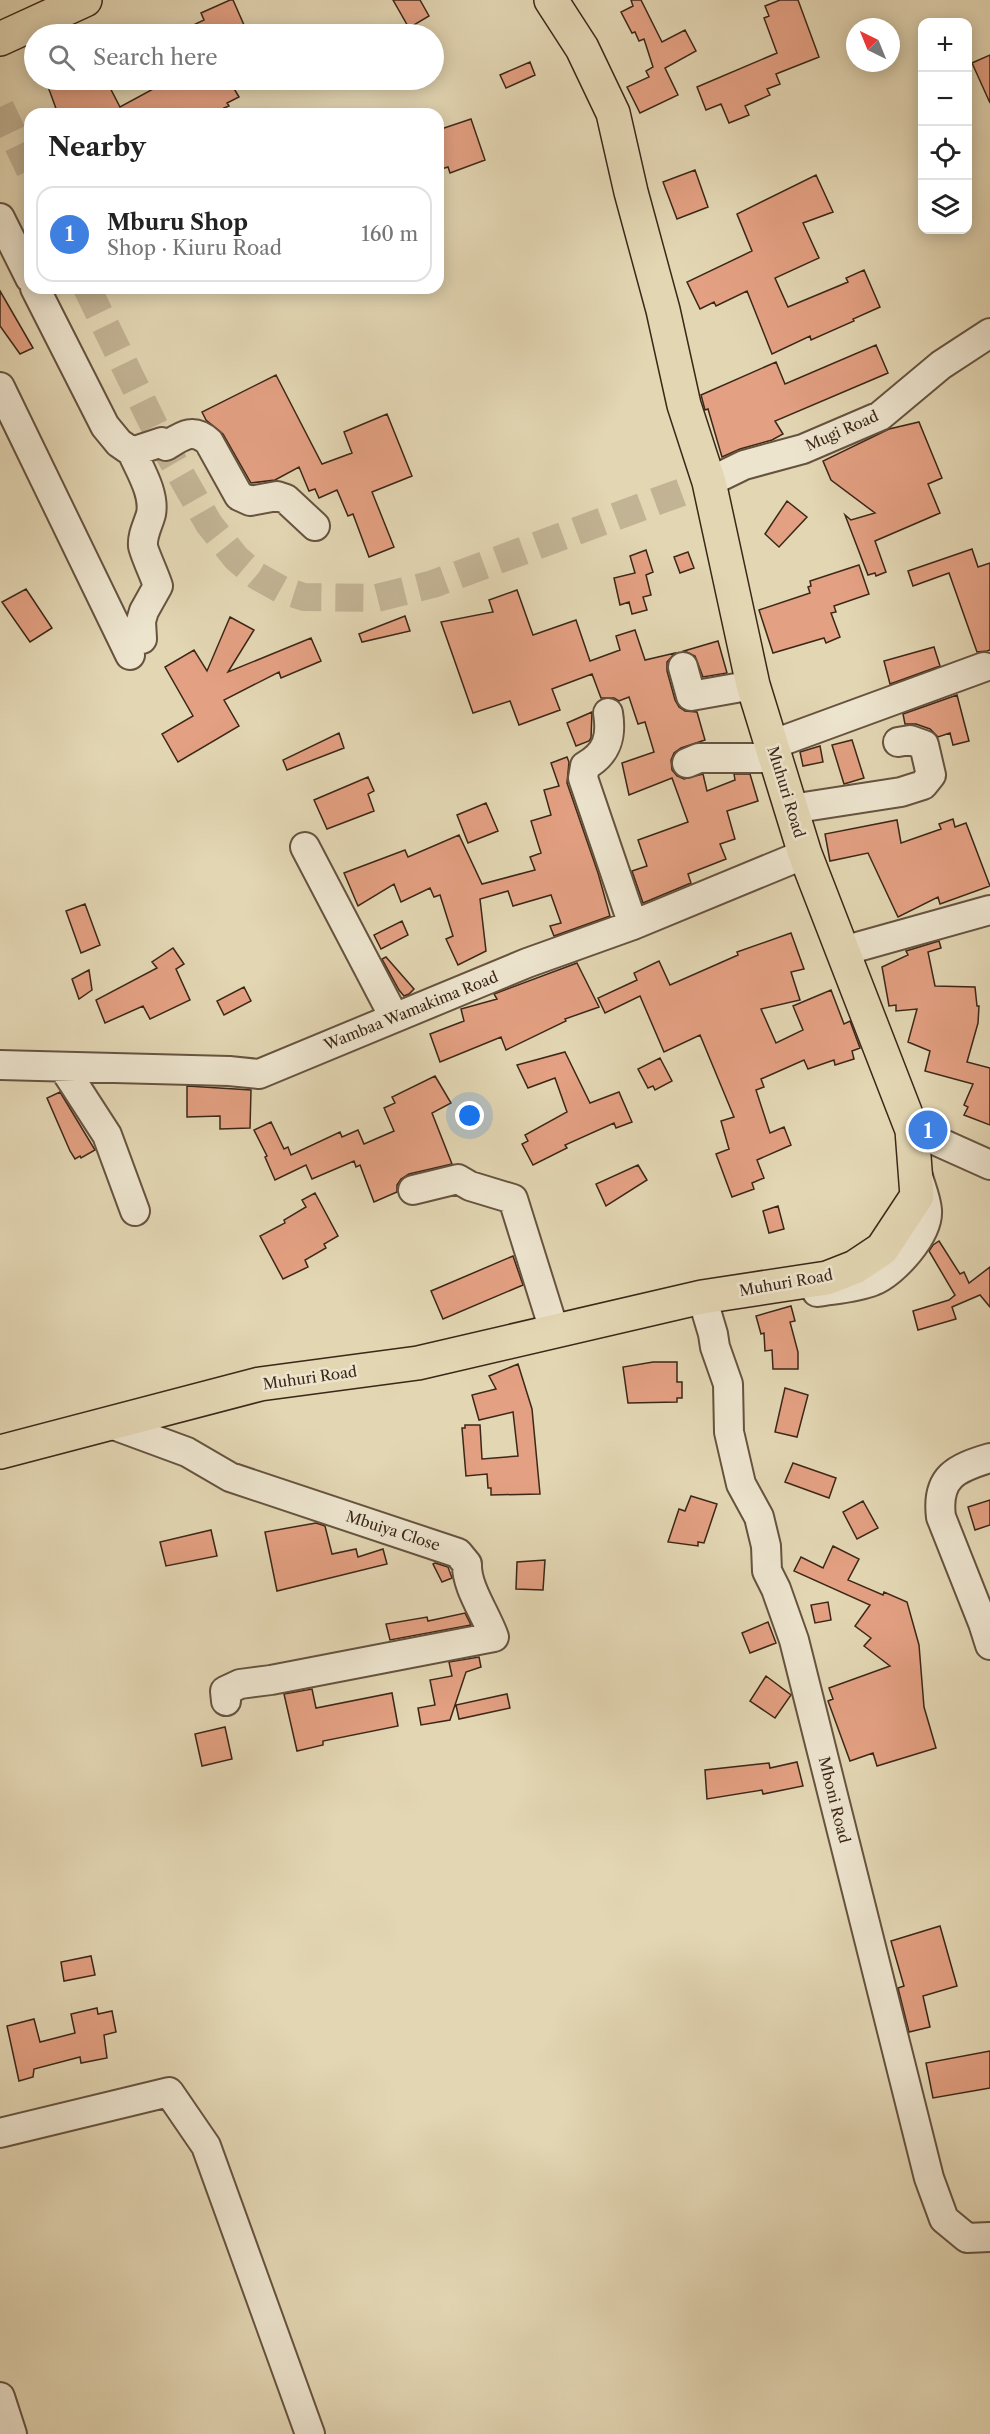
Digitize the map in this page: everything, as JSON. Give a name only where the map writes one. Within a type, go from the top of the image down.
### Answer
[{"type":"main road","points":[[33,24],[86,0]]},
{"type":"main road","name":"Muhuri Road","points":[[0,1452],[260,1384],[418,1363],[554,1330],[707,1314],[827,1278],[855,1267],[882,1249],[917,1196],[912,1131],[805,854],[753,685],[709,482],[684,405],[663,310],[631,192],[613,113],[582,48],[551,0]]},
{"type":"main road","points":[[0,39],[24,28]]},
{"type":"street","points":[[0,218],[24,266]]},
{"type":"street","points":[[0,387],[136,647],[144,611],[158,586],[152,566],[143,550],[151,512],[150,495],[132,452],[119,443],[105,426],[38,294]]},
{"type":"street","name":"Mugi Road","points":[[709,482],[744,465],[803,449],[880,416],[941,365],[990,333]]},
{"type":"street","points":[[132,452],[196,433],[209,442],[239,496],[250,501],[277,496],[286,499],[315,526]]},
{"type":"street","points":[[683,667],[691,696],[753,685]]},
{"type":"street","points":[[687,763],[699,758],[773,751],[984,667]]},
{"type":"street","points":[[608,713],[610,734],[600,758],[585,766],[583,778],[633,925]]},
{"type":"street","points":[[791,809],[901,792],[923,785],[931,775],[924,745],[910,740],[898,742]]},
{"type":"street","points":[[305,847],[394,1017]]},
{"type":"street","name":"Wambaa Wamakima Road","points":[[0,1065],[229,1071],[259,1074],[527,963],[633,925],[805,854]]},
{"type":"street","points":[[843,951],[990,910]]},
{"type":"street","points":[[63,1067],[107,1135],[135,1211]]},
{"type":"street","points":[[912,1131],[990,1165]]},
{"type":"street","points":[[413,1190],[458,1179],[470,1186],[513,1199],[554,1330]]},
{"type":"street","name":"Mboni Road","points":[[707,1314],[715,1347],[728,1384],[729,1432],[741,1484],[759,1517],[766,1546],[767,1571],[776,1589],[794,1640],[929,2178],[944,2219],[967,2238],[990,2237]]},
{"type":"street","name":"Mbuiya Close","points":[[111,1424],[186,1452],[230,1477],[458,1553],[467,1564],[466,1577],[488,1617],[494,1637],[240,1684],[225,1691],[226,1701]]},
{"type":"street","points":[[990,1458],[967,1465],[948,1477],[939,1499],[941,1517],[990,1645]]},
{"type":"street","points":[[0,2133],[170,2092],[206,2146],[310,2434]]},
{"type":"street","points":[[0,2397],[12,2434]]},
{"type":"building","points":[[233,0],[244,24],[196,24],[204,20],[201,13]]},
{"type":"building","points":[[393,0],[420,0],[429,16],[416,24],[407,24]]},
{"type":"building","points":[[631,0],[641,0],[662,42],[685,30],[696,51],[665,68],[678,95],[640,113],[627,87],[649,77],[646,71],[653,67],[644,39],[639,41],[635,32],[632,33],[621,12],[633,6]]},
{"type":"building","points":[[780,0],[798,0],[819,57],[776,74],[780,84],[767,89],[770,95],[745,106],[749,115],[729,123],[721,104],[706,110],[697,87],[777,53],[764,18],[769,16],[765,6]]},
{"type":"building","points":[[990,55],[990,103],[972,63]]},
{"type":"building","points":[[530,62],[535,75],[506,88],[500,75]]},
{"type":"building","points":[[49,90],[111,90],[120,107],[151,90],[235,90],[239,97],[227,103],[229,106],[224,108],[56,108]]},
{"type":"building","points":[[471,119],[485,160],[450,173],[448,167],[444,168],[444,128]]},
{"type":"building","points":[[695,170],[708,207],[677,219],[663,182]]},
{"type":"building","points":[[816,175],[833,212],[803,223],[819,258],[775,278],[788,307],[848,282],[846,278],[864,270],[880,307],[811,340],[810,336],[772,354],[747,291],[716,306],[714,302],[700,309],[687,282],[752,251],[737,214]]},
{"type":"building","points":[[0,291],[33,348],[20,354],[0,326]]},
{"type":"building","points":[[876,345],[888,373],[775,421],[783,434],[722,457],[708,409],[705,410],[701,395],[776,362],[785,384]]},
{"type":"building","points":[[276,375],[322,464],[352,453],[344,432],[387,414],[412,476],[372,492],[394,547],[369,557],[353,514],[348,516],[337,490],[319,498],[315,489],[309,491],[299,467],[275,480],[251,483],[223,434],[206,420],[202,412]]},
{"type":"building","points":[[919,422],[942,478],[928,484],[940,513],[875,541],[886,572],[876,576],[875,573],[868,575],[845,515],[851,520],[875,513],[831,480],[823,461],[889,429]]},
{"type":"building","points":[[787,501],[807,517],[779,547],[765,534]]},
{"type":"building","points":[[972,549],[978,567],[990,563],[990,650],[977,652],[949,573],[913,586],[908,571]]},
{"type":"building","points":[[646,550],[653,572],[646,575],[651,595],[643,597],[647,610],[632,614],[629,602],[620,605],[614,578],[635,573],[630,556]]},
{"type":"building","points":[[688,552],[694,568],[680,573],[674,557]]},
{"type":"building","points":[[859,565],[869,594],[834,606],[836,612],[831,613],[840,637],[826,643],[824,638],[773,653],[759,610],[810,593],[808,587],[811,586],[810,581]]},
{"type":"building","points":[[26,589],[52,628],[30,642],[2,602]]},
{"type":"building","points":[[517,590],[533,635],[576,620],[590,661],[620,650],[616,636],[635,630],[645,660],[675,653],[667,662],[667,671],[675,700],[685,711],[697,712],[705,740],[681,748],[674,753],[671,760],[672,770],[684,779],[703,774],[707,791],[735,780],[734,774],[750,774],[758,801],[727,811],[735,839],[720,844],[726,859],[688,874],[691,883],[643,903],[632,871],[647,866],[638,840],[688,822],[672,778],[629,795],[622,763],[654,752],[645,722],[638,724],[629,697],[619,701],[614,698],[601,698],[592,674],[552,689],[560,710],[519,725],[510,701],[473,713],[441,622],[493,612],[489,600]]},
{"type":"building","points":[[405,616],[410,631],[362,642],[359,634]]},
{"type":"building","points":[[230,617],[254,630],[228,672],[311,638],[321,661],[281,678],[279,672],[224,700],[239,726],[178,762],[162,734],[193,716],[165,667],[194,650],[207,671]]},
{"type":"building","points":[[718,641],[727,673],[703,677],[695,656],[684,651]]},
{"type":"building","points":[[934,647],[940,666],[890,684],[884,661]]},
{"type":"building","points":[[957,695],[969,741],[953,745],[950,733],[938,737],[930,729],[916,724],[905,724],[903,714]]},
{"type":"building","points":[[592,712],[591,738],[576,746],[567,723]]},
{"type":"building","points":[[339,733],[344,748],[287,770],[283,760]]},
{"type":"building","points":[[852,740],[864,778],[844,784],[832,745]]},
{"type":"building","points":[[820,746],[823,762],[803,766],[800,752]]},
{"type":"building","points":[[567,757],[569,762],[567,783],[598,873],[610,916],[554,936],[550,926],[561,923],[551,895],[513,906],[508,891],[480,899],[486,951],[458,965],[446,939],[453,936],[440,895],[434,897],[430,888],[401,902],[394,884],[358,906],[344,873],[405,850],[408,857],[459,835],[482,884],[535,870],[530,857],[541,853],[531,821],[551,815],[544,790],[559,786],[551,763]]},
{"type":"building","points":[[368,777],[374,791],[368,794],[374,811],[327,829],[314,800]]},
{"type":"building","points":[[486,803],[498,831],[468,843],[457,815]]},
{"type":"building","points":[[953,819],[955,827],[966,823],[990,886],[940,904],[938,897],[898,917],[868,853],[830,861],[825,834],[897,820],[901,843],[941,829],[939,824]]},
{"type":"building","points":[[85,904],[100,945],[81,953],[66,911]]},
{"type":"building","points":[[402,921],[408,935],[381,949],[374,935]]},
{"type":"building","points":[[791,933],[804,969],[791,972],[800,1000],[761,1009],[776,1043],[803,1030],[793,1006],[831,990],[844,1024],[850,1021],[860,1048],[852,1051],[854,1059],[835,1065],[834,1060],[808,1069],[804,1060],[761,1079],[764,1087],[756,1090],[770,1133],[784,1127],[791,1145],[757,1160],[764,1178],[752,1183],[754,1189],[732,1197],[716,1154],[729,1149],[721,1121],[734,1117],[700,1035],[664,1052],[640,996],[605,1013],[598,998],[637,980],[634,973],[659,961],[670,985],[738,955],[737,952]]},
{"type":"building","points":[[939,941],[941,948],[928,952],[935,986],[975,987],[977,1006],[979,1006],[978,1023],[967,1062],[990,1068],[990,1125],[964,1115],[968,1107],[964,1105],[973,1084],[925,1071],[930,1051],[908,1042],[917,1009],[896,1011],[896,1005],[889,1006],[882,967],[908,955],[906,951]]},
{"type":"building","points":[[173,948],[184,964],[176,969],[190,1000],[150,1019],[143,1006],[105,1023],[96,1000],[157,968],[152,962]]},
{"type":"building","points":[[386,957],[414,989],[409,994],[404,996],[399,990],[382,959]]},
{"type":"building","points":[[577,963],[599,1007],[565,1019],[566,1021],[506,1050],[501,1037],[440,1062],[430,1034],[464,1021],[461,1009],[497,999],[494,994]]},
{"type":"building","points":[[89,970],[92,990],[79,999],[72,979]]},
{"type":"building","points":[[244,987],[251,1001],[224,1015],[217,1001]]},
{"type":"building","points":[[565,1052],[590,1103],[619,1092],[632,1122],[616,1128],[614,1123],[565,1145],[567,1148],[533,1165],[522,1144],[528,1141],[525,1135],[567,1112],[555,1078],[528,1088],[517,1065]]},
{"type":"building","points":[[660,1058],[672,1081],[655,1090],[653,1086],[648,1088],[638,1069]]},
{"type":"building","points":[[435,1076],[451,1103],[432,1113],[452,1164],[409,1174],[397,1185],[397,1192],[374,1202],[360,1165],[356,1167],[354,1161],[312,1179],[306,1165],[275,1180],[265,1157],[267,1156],[254,1130],[271,1122],[284,1149],[288,1147],[291,1155],[340,1132],[342,1137],[358,1130],[364,1144],[394,1131],[384,1108],[395,1103],[392,1097]]},
{"type":"building","points":[[187,1086],[251,1090],[250,1128],[220,1129],[220,1116],[187,1117]]},
{"type":"building","points":[[60,1092],[95,1150],[81,1158],[80,1156],[75,1159],[70,1151],[47,1098]]},
{"type":"building","points":[[638,1165],[647,1180],[606,1206],[596,1184]]},
{"type":"building","points":[[315,1193],[338,1236],[324,1244],[326,1248],[305,1260],[308,1267],[283,1279],[260,1236],[285,1223],[284,1220],[306,1207],[302,1200]]},
{"type":"building","points":[[778,1206],[784,1229],[769,1233],[763,1211]]},
{"type":"building","points":[[939,1241],[960,1274],[964,1272],[969,1283],[990,1267],[990,1307],[980,1295],[952,1307],[956,1319],[918,1330],[913,1311],[949,1300],[955,1295],[929,1251]]},
{"type":"building","points":[[513,1256],[523,1285],[443,1319],[431,1291]]},
{"type":"building","points":[[791,1306],[795,1321],[790,1322],[798,1352],[798,1369],[773,1369],[772,1350],[765,1351],[764,1333],[761,1334],[756,1316]]},
{"type":"building","points":[[653,1362],[677,1362],[677,1382],[682,1382],[682,1398],[677,1398],[677,1402],[628,1403],[623,1367]]},
{"type":"building","points":[[518,1364],[532,1409],[540,1494],[491,1495],[487,1474],[466,1476],[462,1428],[465,1428],[465,1425],[480,1425],[482,1459],[518,1456],[513,1412],[479,1420],[472,1395],[496,1389],[489,1376]]},
{"type":"building","points":[[785,1388],[808,1395],[797,1437],[775,1432]]},
{"type":"building","points":[[793,1463],[836,1478],[829,1498],[785,1482]]},
{"type":"building","points":[[691,1496],[717,1504],[704,1543],[698,1542],[698,1546],[668,1542],[679,1509],[685,1511]]},
{"type":"building","points":[[990,1500],[990,1525],[975,1530],[968,1507]]},
{"type":"building","points":[[863,1501],[878,1528],[857,1539],[843,1512]]},
{"type":"building","points":[[316,1523],[325,1526],[332,1554],[356,1549],[358,1557],[383,1549],[387,1564],[277,1591],[265,1532]]},
{"type":"building","points":[[211,1530],[217,1556],[166,1566],[160,1542]]},
{"type":"building","points":[[833,1546],[859,1559],[848,1580],[883,1595],[884,1592],[907,1602],[919,1645],[924,1707],[936,1748],[877,1766],[873,1753],[850,1761],[828,1701],[833,1699],[829,1688],[890,1666],[864,1646],[871,1638],[855,1626],[870,1605],[794,1571],[801,1557],[823,1568]]},
{"type":"building","points":[[545,1560],[543,1590],[516,1589],[517,1562]]},
{"type":"building","points":[[433,1564],[448,1567],[452,1578],[442,1582]]},
{"type":"building","points":[[828,1602],[831,1620],[815,1623],[811,1605]]},
{"type":"building","points":[[465,1613],[471,1625],[390,1640],[386,1624],[427,1617],[428,1621]]},
{"type":"building","points":[[768,1622],[776,1643],[750,1653],[742,1633]]},
{"type":"building","points":[[479,1657],[481,1667],[466,1672],[450,1720],[421,1725],[418,1708],[435,1705],[430,1680],[452,1676],[449,1662]]},
{"type":"building","points":[[766,1676],[791,1695],[775,1718],[750,1701]]},
{"type":"building","points":[[312,1689],[316,1708],[392,1693],[398,1726],[323,1741],[323,1745],[297,1751],[284,1694]]},
{"type":"building","points":[[507,1694],[510,1708],[459,1719],[456,1705]]},
{"type":"building","points":[[225,1727],[232,1759],[202,1766],[195,1734]]},
{"type":"building","points":[[797,1762],[803,1786],[763,1794],[762,1790],[707,1799],[705,1770],[769,1763],[770,1768]]},
{"type":"building","points":[[940,1926],[957,1986],[923,1996],[930,2027],[909,2032],[898,1988],[904,1986],[891,1941]]},
{"type":"building","points":[[91,1956],[95,1975],[64,1981],[61,1962]]},
{"type":"building","points":[[97,2008],[98,2014],[112,2011],[116,2032],[104,2035],[107,2058],[81,2063],[80,2057],[34,2069],[33,2077],[19,2081],[7,2026],[34,2019],[40,2042],[75,2033],[71,2014]]},
{"type":"building","points":[[990,2051],[990,2088],[933,2098],[926,2063]]},
{"type":"tunnel","points":[[0,107],[24,157]]},
{"type":"tunnel","points":[[90,294],[162,442],[209,524],[236,558],[257,576],[282,590],[304,597],[377,598],[433,584],[709,482]]},
{"type":"place","name":"Mburu Shop","points":[[928,1130]]}]
